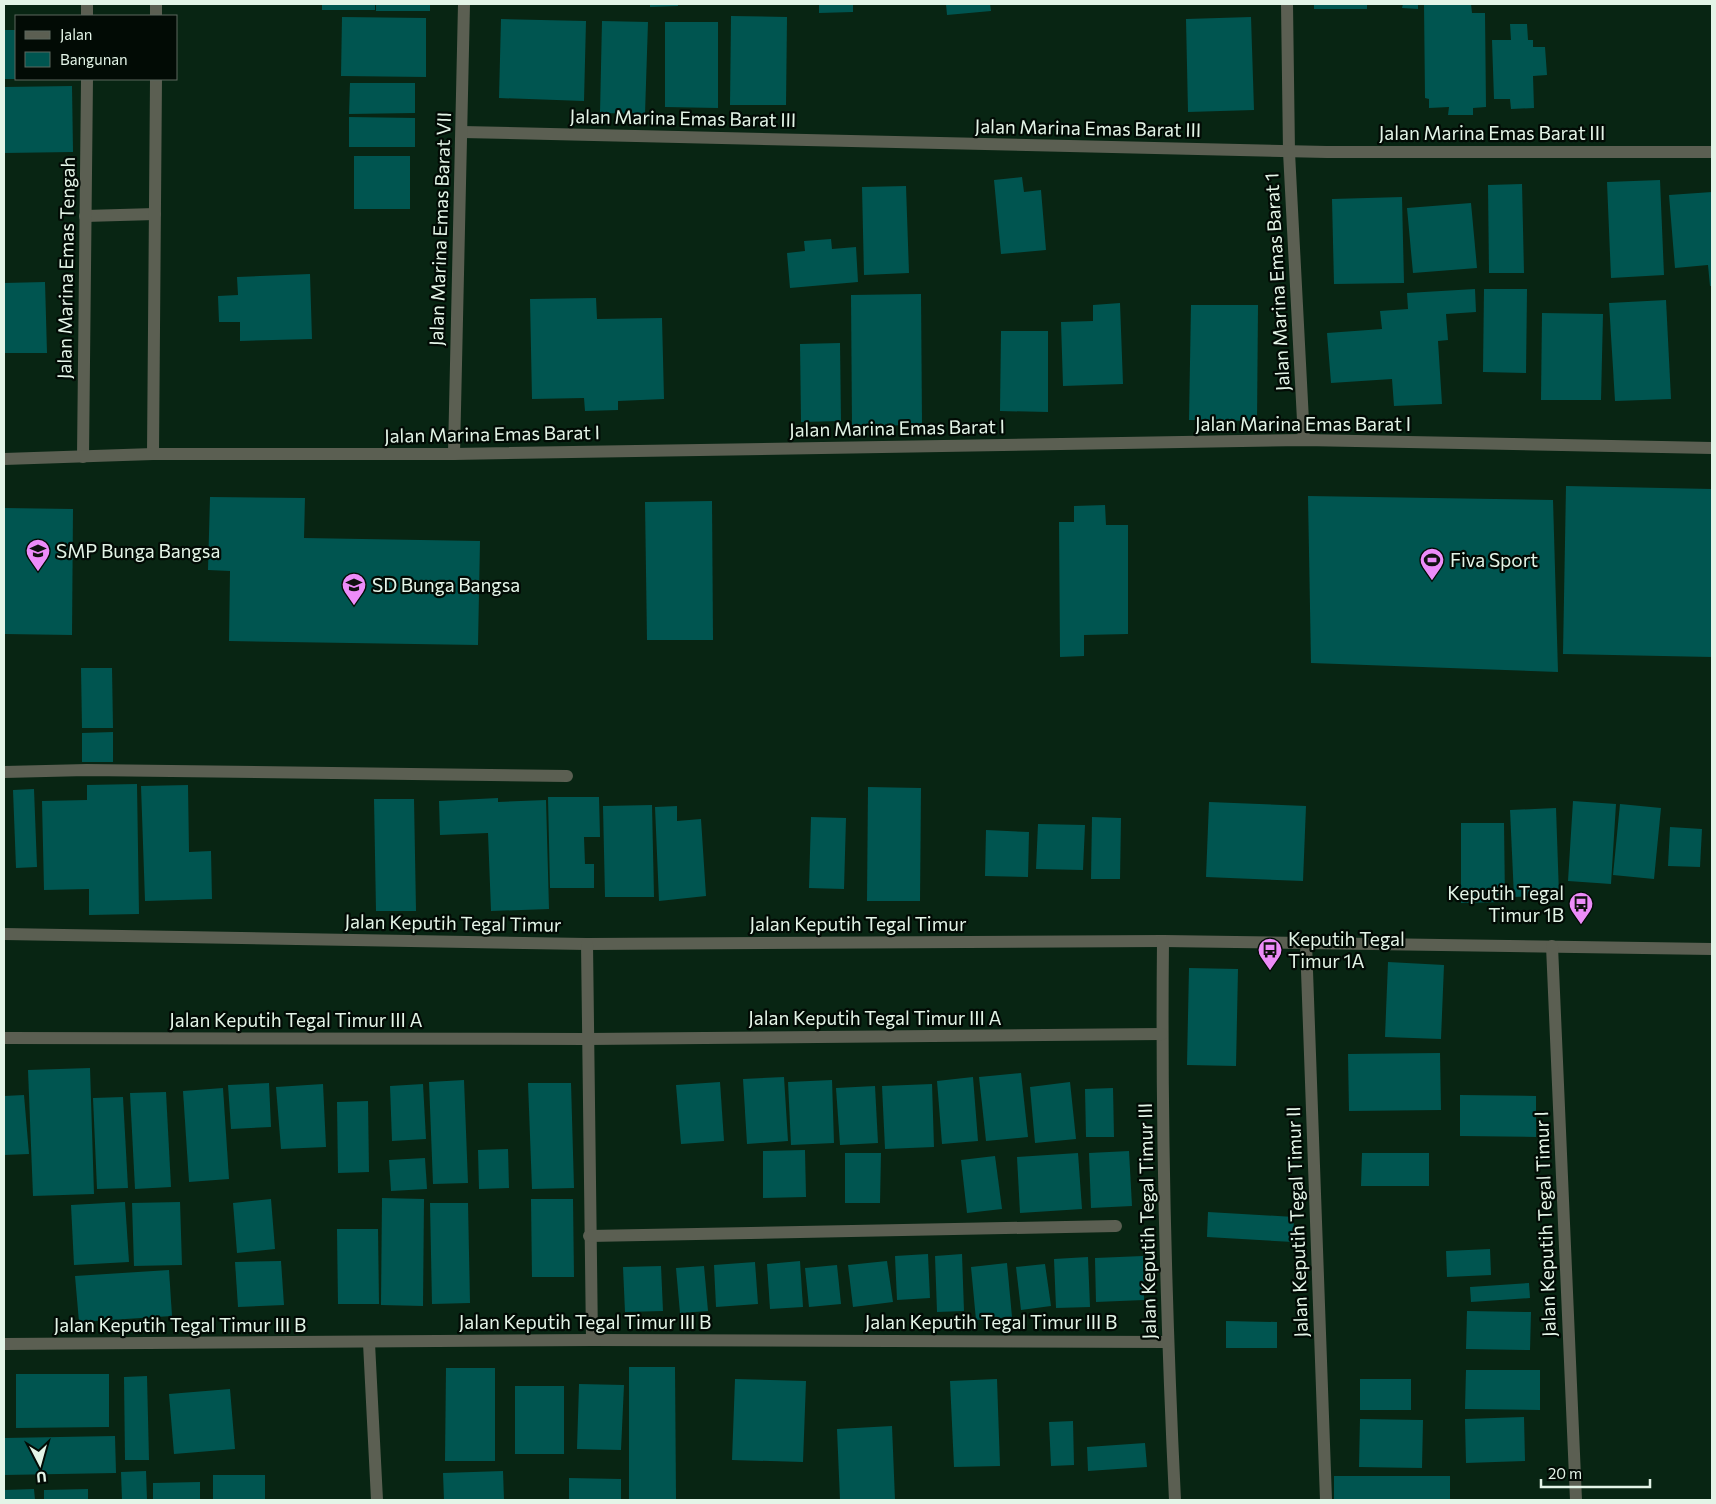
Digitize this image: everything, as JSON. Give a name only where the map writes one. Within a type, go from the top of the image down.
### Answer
[{"type":"street","name":"Jalan Marina Emas Barat VII","points":[[454,454],[464,4]]},
{"type":"street","name":"Jalan Marina Emas Barat 1","points":[[1287,4],[1289,152],[1304,440]]},
{"type":"street","name":"Jalan Marina Emas Tengah","points":[[83,457],[87,80]]},
{"type":"street","points":[[153,454],[156,80]]},
{"type":"street","name":"Jalan Marina Emas Barat III","points":[[462,132],[1289,152],[1712,152]]},
{"type":"street","points":[[86,216],[155,214]]},
{"type":"street","name":"Jalan Marina Emas Barat I","points":[[4,459],[153,454],[454,454],[1304,440],[1712,448]]},
{"type":"street","points":[[4,772],[87,770],[567,776]]},
{"type":"street","name":"Jalan Keputih Tegal Timur","points":[[4,934],[587,944],[1163,942],[1712,949]]},
{"type":"street","name":"Jalan Keputih Tegal Timur III","points":[[1163,942],[1162,1034],[1167,1342],[1175,1500]]},
{"type":"street","name":"Jalan Keputih Tegal Timur II","points":[[1306,943],[1326,1500]]},
{"type":"street","points":[[587,944],[589,1236],[592,1340]]},
{"type":"street","name":"Jalan Keputih Tegal Timur I","points":[[1552,946],[1576,1500]]},
{"type":"street","name":"Jalan Keputih Tegal Timur III A","points":[[4,1038],[587,1039],[1162,1034]]},
{"type":"street","points":[[589,1236],[1116,1226]]},
{"type":"street","name":"Jalan Keputih Tegal Timur III B","points":[[4,1344],[592,1340],[1167,1342]]},
{"type":"street","points":[[369,1342],[377,1500]]},
{"type":"building","points":[[322,4],[375,4],[375,10],[322,10]]},
{"type":"building","points":[[376,4],[430,4],[430,11],[376,11]]},
{"type":"building","points":[[650,4],[678,4],[678,6],[650,7]]},
{"type":"building","points":[[819,4],[853,4],[853,12],[819,13]]},
{"type":"building","points":[[946,4],[990,4],[991,11],[947,15]]},
{"type":"building","points":[[1314,4],[1367,4],[1367,9],[1314,9]]},
{"type":"building","points":[[1403,4],[1418,4],[1418,9],[1402,8]]},
{"type":"building","points":[[1424,4],[1471,4],[1472,13],[1485,13],[1486,107],[1473,108],[1473,115],[1448,115],[1449,107],[1429,108],[1429,99],[1425,98]]},
{"type":"building","points":[[731,16],[787,17],[786,105],[730,105]]},
{"type":"building","points":[[342,17],[426,18],[426,77],[341,76]]},
{"type":"building","points":[[1251,17],[1254,110],[1188,112],[1186,19]]},
{"type":"building","points":[[501,19],[586,21],[584,101],[499,98]]},
{"type":"building","points":[[602,21],[648,22],[645,114],[600,113]]},
{"type":"building","points":[[665,22],[718,22],[718,108],[665,107]]},
{"type":"building","points":[[1510,24],[1527,24],[1528,40],[1533,40],[1533,47],[1545,47],[1547,75],[1533,76],[1534,108],[1511,109],[1510,99],[1494,99],[1492,40],[1511,40]]},
{"type":"building","points":[[4,30],[15,30],[15,79],[4,79]]},
{"type":"building","points":[[350,83],[415,83],[415,113],[349,114]]},
{"type":"building","points":[[72,86],[73,152],[4,153],[4,87]]},
{"type":"building","points":[[349,117],[415,118],[415,147],[349,147]]},
{"type":"building","points":[[354,156],[410,156],[410,209],[354,209]]},
{"type":"building","points":[[1022,177],[1024,192],[1041,190],[1046,250],[1001,254],[994,180]]},
{"type":"building","points":[[1660,180],[1664,275],[1611,278],[1607,182]]},
{"type":"building","points":[[1522,184],[1524,273],[1489,273],[1488,185]]},
{"type":"building","points":[[906,186],[909,273],[864,275],[862,187]]},
{"type":"building","points":[[1712,192],[1712,286],[1710,286],[1708,265],[1675,268],[1669,195]]},
{"type":"building","points":[[1402,197],[1404,283],[1334,284],[1332,199]]},
{"type":"building","points":[[1471,203],[1477,268],[1413,273],[1407,208]]},
{"type":"building","points":[[831,239],[832,249],[856,247],[858,282],[790,288],[787,253],[805,251],[804,241]]},
{"type":"building","points":[[310,274],[312,339],[240,341],[240,322],[219,322],[218,296],[238,295],[237,277]]},
{"type":"building","points":[[45,282],[47,353],[4,353],[4,283]]},
{"type":"building","points":[[1475,289],[1476,312],[1446,314],[1448,340],[1438,341],[1442,404],[1394,406],[1392,379],[1331,383],[1327,333],[1382,329],[1380,311],[1408,309],[1407,293]]},
{"type":"building","points":[[1484,289],[1527,289],[1526,373],[1483,372]]},
{"type":"building","points":[[921,294],[922,425],[852,426],[851,295]]},
{"type":"building","points":[[596,298],[597,319],[662,318],[664,399],[618,401],[618,410],[585,411],[584,398],[532,399],[530,299]]},
{"type":"building","points":[[1666,300],[1671,399],[1615,401],[1609,303]]},
{"type":"building","points":[[1120,303],[1123,384],[1063,386],[1061,322],[1093,321],[1093,305]]},
{"type":"building","points":[[1191,305],[1258,305],[1257,421],[1189,420]]},
{"type":"building","points":[[1542,313],[1603,314],[1601,400],[1541,400]]},
{"type":"building","points":[[1001,331],[1048,331],[1048,412],[1000,411]]},
{"type":"building","points":[[840,343],[841,421],[801,422],[800,344]]},
{"type":"building","name":"Fiva Sport","points":[[1566,486],[1712,489],[1712,657],[1563,654]]},
{"type":"building","name":"Fiva Sport","points":[[1308,496],[1553,500],[1558,672],[1311,663]]},
{"type":"building","name":"SD Bunga Bangsa","points":[[210,497],[305,498],[304,538],[480,541],[478,645],[229,641],[230,571],[208,570]]},
{"type":"building","points":[[712,501],[713,640],[647,640],[645,502]]},
{"type":"building","points":[[1105,505],[1106,525],[1128,525],[1128,634],[1084,635],[1084,656],[1060,657],[1059,522],[1074,522],[1074,506]]},
{"type":"building","name":"SMP Bunga Bangsa","points":[[4,508],[73,509],[72,635],[4,634]]},
{"type":"building","points":[[81,668],[112,668],[113,728],[82,728]]},
{"type":"building","points":[[113,732],[113,762],[82,762],[82,733]]},
{"type":"building","points":[[137,784],[139,914],[89,915],[89,889],[44,890],[42,801],[87,800],[87,785]]},
{"type":"building","points":[[188,785],[189,852],[211,851],[212,899],[145,901],[141,786]]},
{"type":"building","points":[[868,787],[921,788],[920,901],[867,901]]},
{"type":"building","points":[[34,789],[37,867],[16,868],[13,790]]},
{"type":"building","points":[[548,797],[599,797],[600,837],[584,837],[585,864],[594,864],[594,888],[550,888]]},
{"type":"building","points":[[498,798],[498,802],[546,800],[549,909],[491,911],[488,833],[440,835],[439,801]]},
{"type":"building","points":[[374,799],[414,799],[416,911],[376,911]]},
{"type":"building","points":[[1573,801],[1616,804],[1611,884],[1568,881]]},
{"type":"building","points":[[1209,802],[1306,806],[1303,881],[1206,877]]},
{"type":"building","points":[[1620,804],[1661,808],[1654,879],[1613,875]]},
{"type":"building","points":[[652,805],[654,897],[605,897],[603,806]]},
{"type":"building","points":[[677,806],[677,821],[701,819],[706,896],[659,901],[655,807]]},
{"type":"building","points":[[1556,808],[1559,895],[1514,897],[1510,810]]},
{"type":"building","points":[[811,817],[846,818],[844,889],[809,888]]},
{"type":"building","points":[[1092,817],[1121,818],[1120,879],[1091,879]]},
{"type":"building","points":[[1461,823],[1504,823],[1505,902],[1461,903]]},
{"type":"building","points":[[1038,824],[1085,825],[1083,870],[1036,869]]},
{"type":"building","points":[[1670,827],[1702,829],[1700,867],[1668,866]]},
{"type":"building","points":[[986,830],[1029,832],[1028,877],[985,876]]},
{"type":"building","points":[[1388,962],[1444,965],[1441,1039],[1385,1037]]},
{"type":"building","points":[[1189,968],[1238,969],[1236,1066],[1187,1065]]},
{"type":"building","points":[[1440,1053],[1441,1110],[1349,1111],[1348,1054]]},
{"type":"building","points":[[90,1068],[94,1194],[33,1196],[28,1070]]},
{"type":"building","points":[[1021,1073],[1028,1137],[986,1141],[979,1077]]},
{"type":"building","points":[[784,1077],[788,1141],[747,1144],[743,1079]]},
{"type":"building","points":[[973,1077],[978,1141],[942,1144],[937,1081]]},
{"type":"building","points":[[464,1080],[468,1183],[433,1184],[429,1082]]},
{"type":"building","points":[[832,1080],[834,1143],[791,1145],[788,1082]]},
{"type":"building","points":[[720,1082],[724,1141],[681,1144],[676,1085]]},
{"type":"building","points":[[1070,1082],[1076,1139],[1035,1143],[1030,1087]]},
{"type":"building","points":[[269,1083],[271,1127],[231,1129],[228,1085]]},
{"type":"building","points":[[528,1083],[571,1083],[574,1188],[532,1189]]},
{"type":"building","points":[[323,1084],[326,1147],[281,1149],[276,1087]]},
{"type":"building","points":[[423,1084],[426,1139],[392,1141],[390,1086]]},
{"type":"building","points":[[932,1084],[934,1147],[885,1149],[882,1086]]},
{"type":"building","points":[[875,1086],[878,1143],[840,1145],[836,1088]]},
{"type":"building","points":[[223,1088],[229,1179],[189,1182],[183,1091]]},
{"type":"building","points":[[1113,1088],[1114,1137],[1086,1137],[1085,1089]]},
{"type":"building","points":[[166,1092],[171,1187],[135,1189],[130,1093]]},
{"type":"building","points":[[24,1095],[29,1154],[4,1155],[4,1096]]},
{"type":"building","points":[[1460,1095],[1536,1096],[1536,1137],[1460,1136]]},
{"type":"building","points":[[123,1097],[128,1188],[97,1189],[93,1098]]},
{"type":"building","points":[[368,1101],[369,1172],[338,1173],[337,1102]]},
{"type":"building","points":[[508,1149],[509,1188],[479,1189],[478,1150]]},
{"type":"building","points":[[805,1150],[806,1197],[763,1198],[763,1151]]},
{"type":"building","points":[[1129,1151],[1132,1206],[1091,1208],[1089,1153]]},
{"type":"building","points":[[845,1153],[881,1153],[880,1203],[845,1203]]},
{"type":"building","points":[[1078,1153],[1082,1209],[1020,1213],[1017,1157]]},
{"type":"building","points":[[1362,1153],[1429,1153],[1429,1186],[1361,1186]]},
{"type":"building","points":[[995,1156],[1002,1209],[967,1213],[961,1160]]},
{"type":"building","points":[[425,1158],[427,1189],[391,1191],[389,1160]]},
{"type":"building","points":[[382,1198],[424,1199],[423,1306],[381,1305]]},
{"type":"building","points":[[271,1199],[275,1249],[237,1253],[233,1203]]},
{"type":"building","points":[[531,1199],[573,1199],[574,1277],[532,1277]]},
{"type":"building","points":[[125,1202],[129,1262],[74,1265],[71,1205]]},
{"type":"building","points":[[180,1202],[182,1265],[134,1266],[132,1203]]},
{"type":"building","points":[[430,1203],[468,1203],[470,1303],[432,1304]]},
{"type":"building","points":[[1208,1212],[1294,1217],[1293,1242],[1207,1237]]},
{"type":"building","points":[[337,1229],[378,1229],[379,1304],[338,1304]]},
{"type":"building","points":[[1490,1249],[1491,1275],[1447,1277],[1446,1251]]},
{"type":"building","points":[[928,1254],[930,1298],[897,1300],[895,1256]]},
{"type":"building","points":[[962,1254],[964,1311],[937,1312],[935,1256]]},
{"type":"building","points":[[1143,1256],[1144,1300],[1096,1302],[1095,1258]]},
{"type":"building","points":[[1088,1257],[1090,1307],[1056,1308],[1054,1259]]},
{"type":"building","points":[[281,1261],[284,1305],[238,1307],[235,1262]]},
{"type":"building","points":[[800,1261],[803,1307],[770,1309],[767,1264]]},
{"type":"building","points":[[887,1261],[893,1302],[853,1307],[848,1265]]},
{"type":"building","points":[[755,1262],[758,1304],[716,1307],[714,1265]]},
{"type":"building","points":[[1007,1263],[1012,1317],[976,1320],[971,1267]]},
{"type":"building","points":[[1045,1264],[1051,1306],[1021,1310],[1016,1267]]},
{"type":"building","points":[[837,1265],[841,1304],[809,1307],[805,1268]]},
{"type":"building","points":[[661,1266],[663,1311],[625,1312],[623,1267]]},
{"type":"building","points":[[704,1266],[708,1311],[680,1313],[676,1268]]},
{"type":"building","points":[[169,1270],[172,1316],[79,1322],[75,1276]]},
{"type":"building","points":[[1529,1283],[1530,1298],[1471,1302],[1470,1287]]},
{"type":"building","points":[[1467,1311],[1531,1312],[1530,1350],[1466,1349]]},
{"type":"building","points":[[1226,1321],[1277,1322],[1277,1348],[1226,1348]]},
{"type":"building","points":[[629,1367],[675,1367],[676,1500],[629,1500]]},
{"type":"building","points":[[446,1368],[495,1368],[495,1461],[445,1461]]},
{"type":"building","points":[[1466,1370],[1540,1370],[1540,1410],[1465,1409]]},
{"type":"building","points":[[16,1374],[109,1374],[109,1427],[16,1428]]},
{"type":"building","points":[[147,1376],[149,1460],[125,1460],[124,1377]]},
{"type":"building","points":[[735,1379],[806,1381],[803,1462],[732,1460]]},
{"type":"building","points":[[997,1379],[1000,1466],[954,1467],[950,1381]]},
{"type":"building","points":[[1360,1379],[1411,1379],[1411,1410],[1360,1410]]},
{"type":"building","points":[[579,1384],[624,1385],[621,1450],[577,1449]]},
{"type":"building","points":[[515,1386],[564,1386],[564,1454],[515,1454]]},
{"type":"building","points":[[230,1389],[235,1449],[174,1454],[169,1394]]},
{"type":"building","points":[[1524,1417],[1525,1461],[1466,1463],[1465,1419]]},
{"type":"building","points":[[1360,1419],[1423,1420],[1422,1468],[1359,1467]]},
{"type":"building","points":[[1073,1421],[1074,1465],[1051,1466],[1049,1422]]},
{"type":"building","points":[[892,1426],[895,1500],[840,1500],[837,1429]]},
{"type":"building","points":[[115,1436],[116,1473],[4,1475],[4,1438]]},
{"type":"building","points":[[1145,1443],[1147,1467],[1088,1471],[1087,1447]]},
{"type":"building","points":[[146,1471],[147,1500],[122,1500],[121,1472]]},
{"type":"building","points":[[503,1471],[504,1500],[444,1500],[443,1473]]},
{"type":"building","points":[[213,1475],[265,1475],[265,1500],[213,1500]]},
{"type":"building","points":[[1334,1476],[1450,1476],[1450,1500],[1334,1500]]},
{"type":"building","points":[[569,1478],[621,1479],[621,1500],[569,1500]]},
{"type":"building","points":[[200,1482],[200,1500],[153,1500],[153,1483]]},
{"type":"building","points":[[34,1489],[35,1500],[4,1500],[4,1490]]},
{"type":"building","points":[[88,1489],[88,1500],[44,1500],[44,1490]]},
{"type":"place","name":"SMP Bunga Bangsa","points":[[38,572]]},
{"type":"place","name":"Fiva Sport","points":[[1432,581]]},
{"type":"place","name":"SD Bunga Bangsa","points":[[354,606]]},
{"type":"place","name":"Keputih Tegal Timur 1B","points":[[1581,925]]},
{"type":"place","name":"Keputih Tegal Timur 1A","points":[[1270,971]]}]
